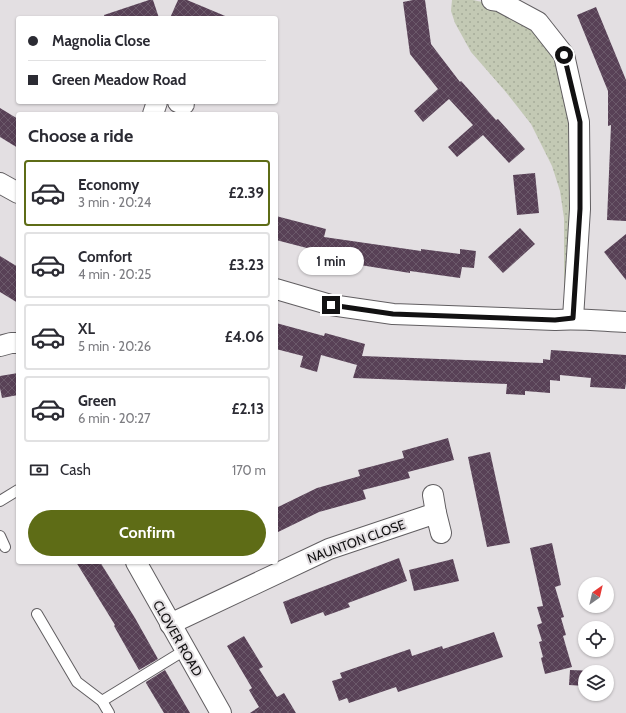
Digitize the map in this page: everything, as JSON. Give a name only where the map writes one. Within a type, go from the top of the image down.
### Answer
[{"type":"street","points":[[492,0],[499,1],[538,22],[564,55],[580,122],[580,209],[573,318]]},
{"type":"street","points":[[0,183],[16,192]]},
{"type":"street","points":[[278,290],[331,305],[393,314],[555,320],[573,318],[626,322]]},
{"type":"street","points":[[0,346],[16,343]]},
{"type":"street","name":"NAUNTON CLOSE","points":[[170,624],[329,549],[434,504],[441,533]]},
{"type":"street","name":"CLOVER ROAD","points":[[137,564],[221,713]]},
{"type":"lane","points":[[0,501],[16,491]]},
{"type":"lane","points":[[0,536],[6,547]]},
{"type":"lane","points":[[37,614],[77,682],[102,701],[109,713]]},
{"type":"lane","points":[[102,701],[185,650]]},
{"type":"green space","points":[[452,0],[473,0],[496,5],[535,26],[561,60],[576,123],[564,306],[564,218],[560,191],[552,166],[531,124],[471,52],[455,23],[451,11]]},
{"type":"building","points":[[153,0],[158,16],[104,16]]},
{"type":"building","points":[[178,0],[187,0],[225,16],[171,16]]},
{"type":"building","points":[[425,0],[431,44],[460,82],[461,81],[496,120],[498,119],[525,149],[509,163],[483,135],[457,157],[448,147],[473,125],[449,99],[423,122],[414,111],[438,89],[410,54],[403,2]]},
{"type":"building","points":[[596,7],[626,80],[626,221],[607,220],[611,125],[608,126],[608,91],[577,15]]},
{"type":"building","points":[[0,108],[16,118],[16,147],[0,137]]},
{"type":"building","points":[[535,173],[539,213],[517,215],[513,175]]},
{"type":"building","points":[[278,217],[326,229],[324,237],[421,251],[421,249],[460,254],[460,249],[476,251],[474,268],[462,267],[460,278],[410,271],[410,273],[329,260],[330,254],[278,241]]},
{"type":"building","points":[[520,228],[535,244],[503,273],[488,257]]},
{"type":"building","points":[[626,234],[626,280],[604,252]]},
{"type":"building","points":[[0,256],[16,266],[16,302],[0,292]]},
{"type":"building","points":[[278,324],[324,336],[325,333],[365,344],[362,356],[543,363],[543,359],[550,360],[551,350],[626,355],[626,383],[625,389],[590,387],[591,378],[560,375],[560,381],[550,380],[550,393],[525,391],[525,395],[506,394],[507,384],[353,378],[357,365],[321,355],[317,372],[300,367],[303,356],[278,350]]},
{"type":"building","points":[[16,373],[16,395],[2,398],[0,376]]},
{"type":"building","points":[[448,438],[454,460],[408,472],[410,478],[363,490],[366,499],[319,512],[278,532],[278,507],[317,488],[360,476],[358,470],[404,458],[402,451]]},
{"type":"building","points":[[490,452],[510,543],[487,547],[468,457]]},
{"type":"building","points":[[552,543],[561,585],[555,587],[564,617],[561,618],[566,635],[563,636],[572,667],[545,674],[539,642],[542,641],[537,625],[542,623],[537,607],[543,606],[530,548]]},
{"type":"building","points":[[399,558],[407,581],[348,603],[350,607],[325,616],[323,612],[291,624],[283,602]]},
{"type":"building","points":[[453,559],[459,581],[414,591],[409,570]]},
{"type":"building","points":[[77,564],[101,564],[135,618],[158,659],[139,670],[114,626],[115,625]]},
{"type":"building","points":[[494,632],[503,657],[398,692],[396,687],[349,703],[347,698],[339,701],[332,681],[342,678],[340,673],[410,649],[412,656],[442,646],[443,649]]},
{"type":"building","points":[[244,636],[263,667],[259,669],[277,697],[284,693],[296,713],[250,713],[259,707],[249,690],[252,688],[227,646]]},
{"type":"building","points":[[165,670],[190,713],[164,713],[146,683]]},
{"type":"building","points":[[570,670],[578,670],[578,686],[569,685]]},
{"type":"route","points":[[331,305],[393,314],[555,320],[573,318],[580,209],[580,122],[564,55]]}]
